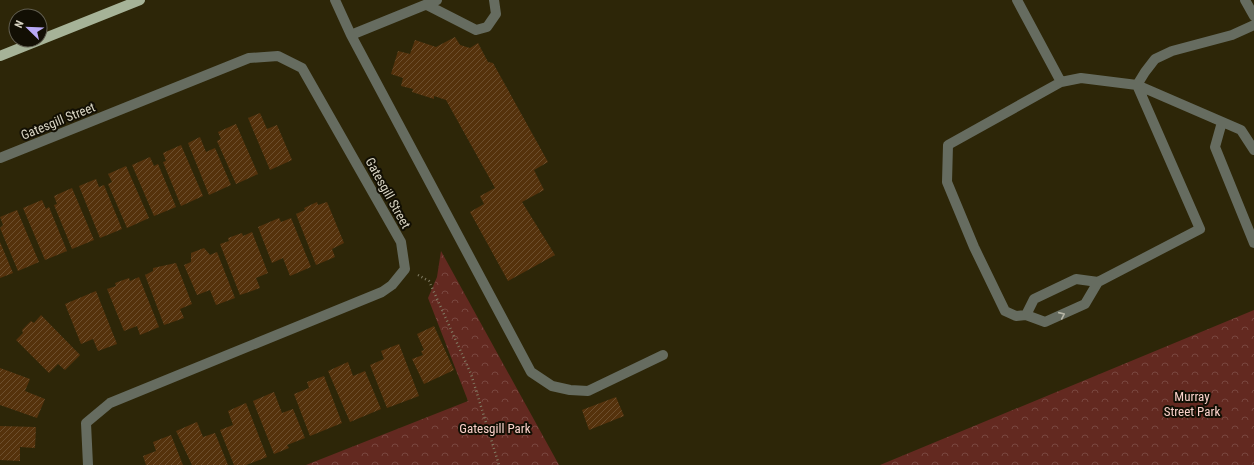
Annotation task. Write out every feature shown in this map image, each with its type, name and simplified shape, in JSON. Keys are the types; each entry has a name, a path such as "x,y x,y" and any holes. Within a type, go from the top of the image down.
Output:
{"main road":[{"path":"0,56 140,0"}],"street":[{"path":"335,0 351,35 531,372 552,386 570,390 588,391 663,355"},
{"path":"351,35 437,0"},
{"path":"427,5 476,30 487,27 496,14 494,0"},
{"path":"1017,0 1061,82"},
{"path":"1245,0 1254,16"},
{"path":"1137,85 1155,59 1172,50 1232,35 1254,25"},
{"name":"Gatesgill Street","path":"0,158 249,58 278,56 302,68 401,242 405,269"},
{"path":"1137,85 1200,230 1098,282 1085,304 1045,322 1026,315 1016,316 1005,311 974,247 946,182 948,145 1061,82 1081,78 1137,85 1241,130 1254,150"},
{"path":"1222,122 1215,148 1254,243"},
{"path":"88,465 86,423 110,403 382,292 392,284 405,269"},
{"path":"1026,315 1034,299 1076,279 1098,282"}],"path":[{"path":"405,269 429,281 471,374 499,465"}],"green space":[{"name":"Gatesgill Park","path":"441,251 559,465 306,465 468,401 428,298 437,277"},
{"name":"Murray Street Park","path":"1254,310 1254,465 880,465"}],"building":[{"path":"455,37 460,45 470,48 478,43 488,62 493,63 548,162 534,170 544,190 522,202 555,255 508,281 470,212 484,204 480,196 495,188 446,100 434,96 434,99 412,92 413,89 401,86 403,78 391,74 398,51 410,54 415,40 436,47"},
{"path":"260,113 267,129 277,125 292,160 270,170 248,118"},
{"path":"236,124 258,174 236,184 217,141 221,139 218,132"},
{"path":"200,137 206,152 215,148 231,185 209,195 188,143"},
{"path":"181,145 203,196 181,206 163,162 166,161 163,153"},
{"path":"150,157 154,166 158,164 176,207 154,216 132,165"},
{"path":"126,166 149,218 127,228 108,184 112,182 108,174"},
{"path":"96,179 99,187 104,185 122,229 100,238 79,186"},
{"path":"72,188 94,240 72,249 54,205 57,204 54,196"},
{"path":"42,200 46,209 49,207 67,251 45,260 23,208"},
{"path":"317,202 318,205 327,202 344,243 332,249 335,257 316,265 296,214 305,210 304,208"},
{"path":"17,210 39,262 18,271 0,228 3,225 0,217"},
{"path":"279,218 281,222 291,218 311,267 290,276 283,258 272,263 258,227"},
{"path":"252,232 268,273 256,278 260,288 240,295 220,244 229,241 228,238 242,233 243,236"},
{"path":"0,242 13,273 0,278"},
{"path":"204,248 210,255 217,252 235,298 216,305 210,290 197,295 184,265 191,262 191,253"},
{"path":"176,263 192,304 180,309 184,318 164,325 145,275 153,271 153,268"},
{"path":"139,277 159,327 140,335 137,326 124,331 107,289 116,286 115,283 129,278 130,281"},
{"path":"96,291 117,344 98,351 93,339 81,344 65,304"},
{"path":"41,315 80,355 65,370 58,364 49,373 16,340 23,333 22,330 31,321 34,323"},
{"path":"434,326 454,370 424,384 412,359 423,355 421,351 424,350 417,334"},
{"path":"399,344 419,396 387,408 370,365 384,359 381,351"},
{"path":"348,362 353,376 365,371 381,409 350,422 328,371"},
{"path":"0,368 30,379 25,391 45,399 37,418 0,405"},
{"path":"324,376 342,423 310,436 294,394 309,388 307,382"},
{"path":"274,392 282,413 293,409 305,438 287,445 289,448 274,454 253,401"},
{"path":"616,397 624,416 589,430 582,410"},
{"path":"246,403 267,457 246,465 234,465 220,430 233,425 228,411"},
{"path":"197,422 203,437 215,433 228,465 192,465 176,431"},
{"path":"0,426 36,427 35,448 20,447 20,461 0,460"},
{"path":"171,435 183,465 146,465 143,456 156,451 153,442"}]}
